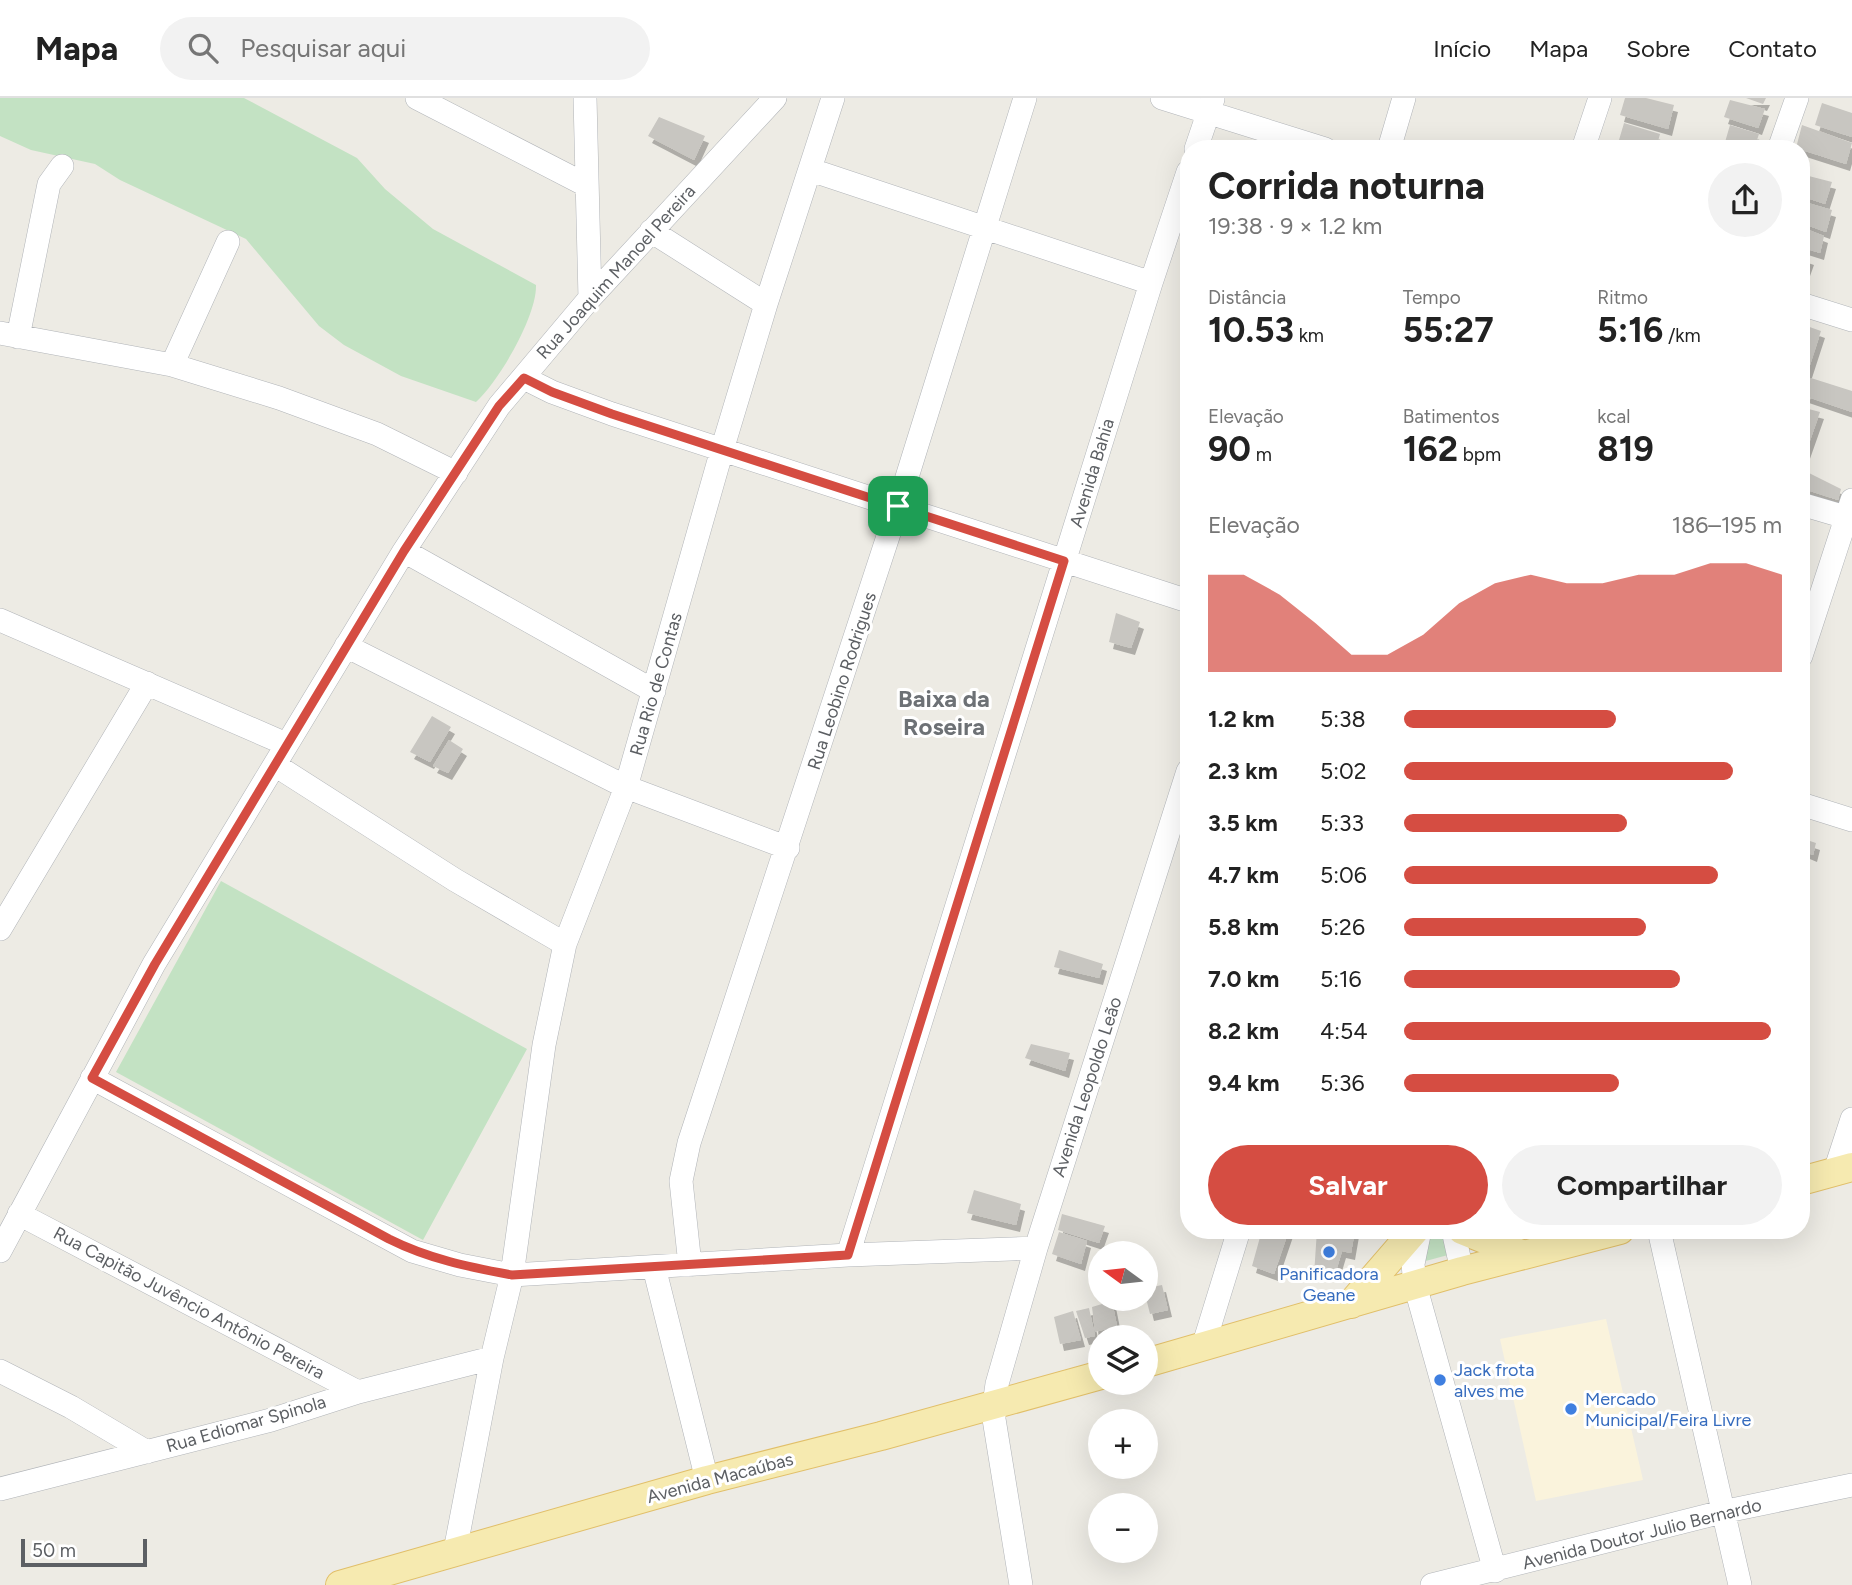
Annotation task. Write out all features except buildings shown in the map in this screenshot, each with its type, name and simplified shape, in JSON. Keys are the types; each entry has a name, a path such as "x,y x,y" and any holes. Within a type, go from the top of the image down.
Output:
{"main road":[{"path":"1810,1178 1844,1169"},
{"path":"1351,1304 1410,1239"},
{"path":"1484,1239 1524,1255"},
{"path":"1158,1360 1462,1271 1583,1239"},
{"name":"Avenida Macaúbas","path":"345,1584 707,1480 1088,1379"}],"street":[{"path":"419,98 586,185"},
{"path":"585,98 590,298"},
{"name":"Rua Joaquim Manoel Pereira","path":"0,1251 11,1222 155,964 404,551 499,406 590,298 775,98"},
{"name":"Rua Rio de Contas","path":"456,1551 492,1358 512,1275 544,1045 565,944 626,787 766,304 834,98"},
{"name":"Rua Leobino Rodrigues","path":"690,1265 681,1181 684,1163 706,1087 788,848 898,506 1025,98"},
{"path":"1162,98 1211,105 1302,140"},
{"path":"1392,140 1404,98"},
{"path":"1586,140 1600,98"},
{"path":"1782,140 1797,98"},
{"path":"1199,140 1211,105"},
{"path":"62,166 49,184 9,335 172,365 279,398 377,434 456,473"},
{"path":"811,170 1152,283"},
{"name":"Avenida Bahia","path":"848,1255 1180,197"},
{"path":"651,231 766,304"},
{"path":"172,365 228,242"},
{"path":"1810,307 1852,320"},
{"path":"524,378 552,392 722,450 1180,598"},
{"path":"1810,505 1850,512 1810,630"},
{"path":"404,551 654,691"},
{"path":"0,620 286,744"},
{"path":"346,646 626,787 788,848"},
{"path":"0,929 147,683"},
{"path":"275,765 455,880 565,944"},
{"name":"Avenida Leopoldo Leão","path":"1021,1585 997,1437 994,1405 1000,1368 1180,796"},
{"path":"1810,807 1852,820"},
{"path":"92,1078 412,1251 460,1265 512,1275 848,1255 1036,1248"},
{"path":"1844,1169 1852,1119"},
{"name":"Rua Capitão Juvêncio Antônio Pereira","path":"11,1222 358,1392"},
{"path":"1203,1347 1237,1239"},
{"path":"1417,1239 1413,1264 1415,1285 1486,1577"},
{"path":"1455,1239 1462,1271"},
{"path":"1661,1239 1740,1585"},
{"path":"654,1267 707,1480"},
{"name":"Rua Ediomar Spinola","path":"0,1489 271,1420 358,1392 492,1358"},
{"path":"0,1371 146,1452"},
{"name":"Avenida Doutor Julio Bernardo","path":"1432,1585 1486,1577 1722,1512 1852,1485"}],"shaded area":[{"name":"Mercado Municipal/Feira Livre","path":"1606,1319 1643,1480 1536,1501 1500,1339"}],"green space":[{"path":"0,98 244,98 357,158 385,189 433,229 536,285 535,298 524,330 495,379 476,402 401,376 344,345 319,326 246,239 120,180 95,164 31,150 0,136"},
{"path":"221,881 527,1049 423,1240 116,1072"},
{"path":"1430,1239 1445,1239 1448,1255 1422,1262"}],"place":[{"name":"Panificadora Geane","path":"1329,1252"},
{"name":"Jack frota alves me","path":"1440,1380"},
{"name":"Mercado Municipal/Feira Livre","path":"1571,1409"}],"district":[{"name":"Baixa da Roseira","path":"944,713"}],"route":[{"path":"524,378 552,392 612,414 898,506 1064,561 848,1255 512,1275 433,1259 389,1239 92,1078 155,964 404,551 499,406 524,378"}]}
